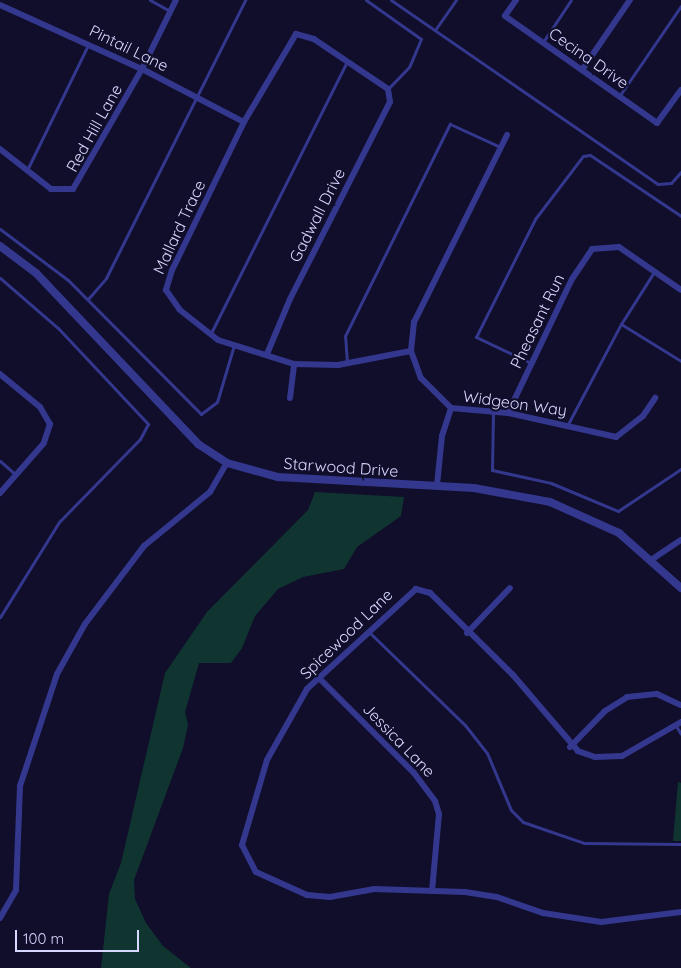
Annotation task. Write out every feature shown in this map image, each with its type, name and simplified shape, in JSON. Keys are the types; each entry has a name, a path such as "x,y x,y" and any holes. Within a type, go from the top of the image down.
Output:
{"street":[{"name":"Red Hill Lane","path":"0,149 51,189 73,189 142,69 176,0"},
{"name":"Cecina Drive","path":"516,0 505,16 657,123 681,90"},
{"path":"582,70 630,0"},
{"name":"Pintail Lane","path":"0,5 142,69 244,122"},
{"name":"Mallard Trace","path":"388,89 305,34 296,34 244,122 168,281 166,290 180,310 210,334 234,345 294,364 347,363 411,351"},
{"name":"Gadwall Drive","path":"267,354 290,299 390,102 388,89"},
{"name":"Widgeon Way","path":"507,135 428,288 414,322 411,351 421,378 451,408 508,412 568,424 616,437 643,416 655,398"},
{"name":"Starwood Drive","path":"0,246 36,273 198,444 227,463 278,477 326,482 437,485 550,502 619,533 681,588"},
{"name":"Pheasant Run","path":"508,412 572,279 596,246 619,247 654,271"},
{"path":"654,271 681,290"},
{"path":"290,398 294,364"},
{"path":"0,374 40,407 50,424 44,443 14,473 0,493"},
{"path":"437,485 442,436 451,408"},
{"path":"0,918 16,890 20,786 57,674 85,624 144,546 210,492 227,463"},
{"path":"651,560 681,540"},
{"path":"467,632 510,588"},
{"name":"Spicewood Lane","path":"432,891 374,888 330,897 307,895 267,880 243,854 242,836 267,760 283,726 318,678 368,630 416,589 430,593 535,699 570,747"},
{"name":"Jessica Lane","path":"318,678 414,773 435,801 439,814 432,891"},
{"path":"678,724 622,756 595,756 570,747 605,711 627,697 657,694 681,705"},
{"path":"432,891 497,897 543,914 601,922 681,912"}],"lane":[{"path":"150,0 170,11"},
{"path":"88,300 106,278 245,0"},
{"path":"366,0 421,39 409,67 388,89"},
{"path":"391,0 658,184 671,183 681,172"},
{"path":"435,30 456,0"},
{"path":"542,42 571,0"},
{"path":"619,96 681,6"},
{"path":"27,170 89,44"},
{"path":"210,334 347,61"},
{"path":"347,363 345,336 450,124 500,147"},
{"path":"532,364 476,337 535,220 583,156 590,155 681,216"},
{"path":"0,229 38,255 88,300 201,414 217,402 234,345"},
{"path":"568,424 621,324 654,271"},
{"path":"0,278 58,328 148,424 140,439 59,522 0,617"},
{"path":"621,324 681,361"},
{"path":"492,411 492,470 551,483 618,511 681,469"},
{"path":"0,461 14,473"},
{"path":"368,630 465,726 487,753 511,810 523,822 584,844 681,844"},
{"path":"678,724 681,734"}],"green space":[{"path":"315,492 404,497 401,516 357,547 344,569 303,577 278,589 255,616 242,648 231,663 199,663 185,712 188,725 183,748 134,880 135,899 146,923 163,946 191,968 101,968 109,894 121,863 165,673 207,612 308,510"},
{"path":"678,782 681,783 681,841 673,841"}]}
